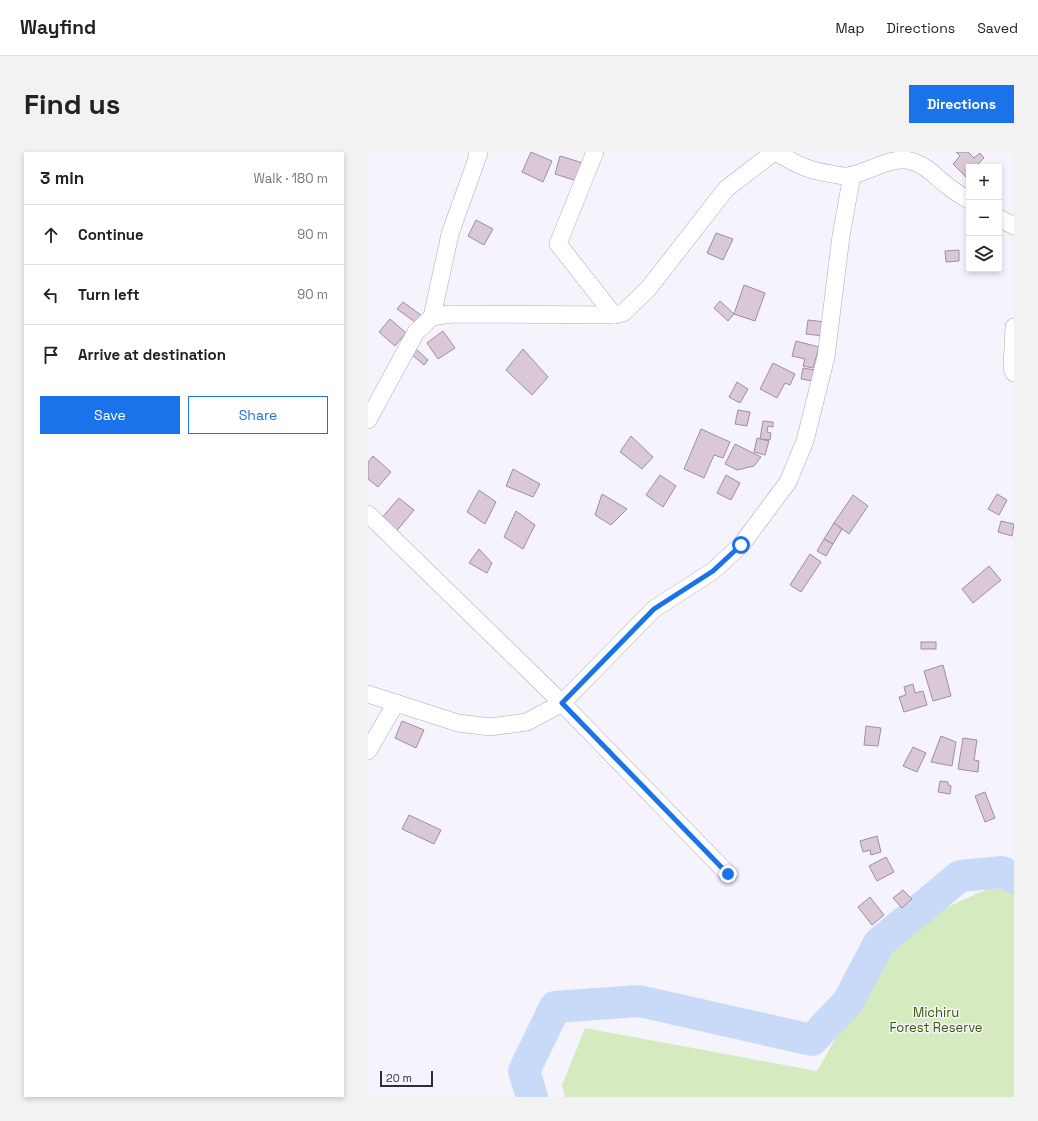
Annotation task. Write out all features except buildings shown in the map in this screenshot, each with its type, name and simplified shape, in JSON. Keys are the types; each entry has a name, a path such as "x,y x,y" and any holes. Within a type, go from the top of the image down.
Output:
{"street":[{"path":"432,317 450,234 479,153 477,152"},
{"path":"595,152 558,244 614,315"},
{"path":"368,420 416,332 432,317 450,314 614,315 623,313 648,289 726,189 775,152 797,165 817,172 845,176 896,160 910,161 921,165 949,188 966,198"},
{"path":"368,694 458,723 490,728 527,722 562,703 654,609 713,571 741,545 788,482 805,441 826,357 842,236 852,175"},
{"path":"1002,220 1014,226"},
{"path":"1014,327 1012,369 1014,373"},
{"path":"368,514 562,703 728,874"},
{"path":"368,751 396,703"}],"green space":[{"name":"Michiru Forest Reserve","path":"1003,882 1014,888 1014,1097 565,1097 562,1085 585,1028 817,1071 898,929"}],"waterway":[{"path":"532,1097 524,1071 555,1007 639,1001 812,1040 848,1002 879,943 960,876 1002,872 1014,878"}],"route":[{"path":"728,874 562,703 654,609 713,571 741,545"}]}
